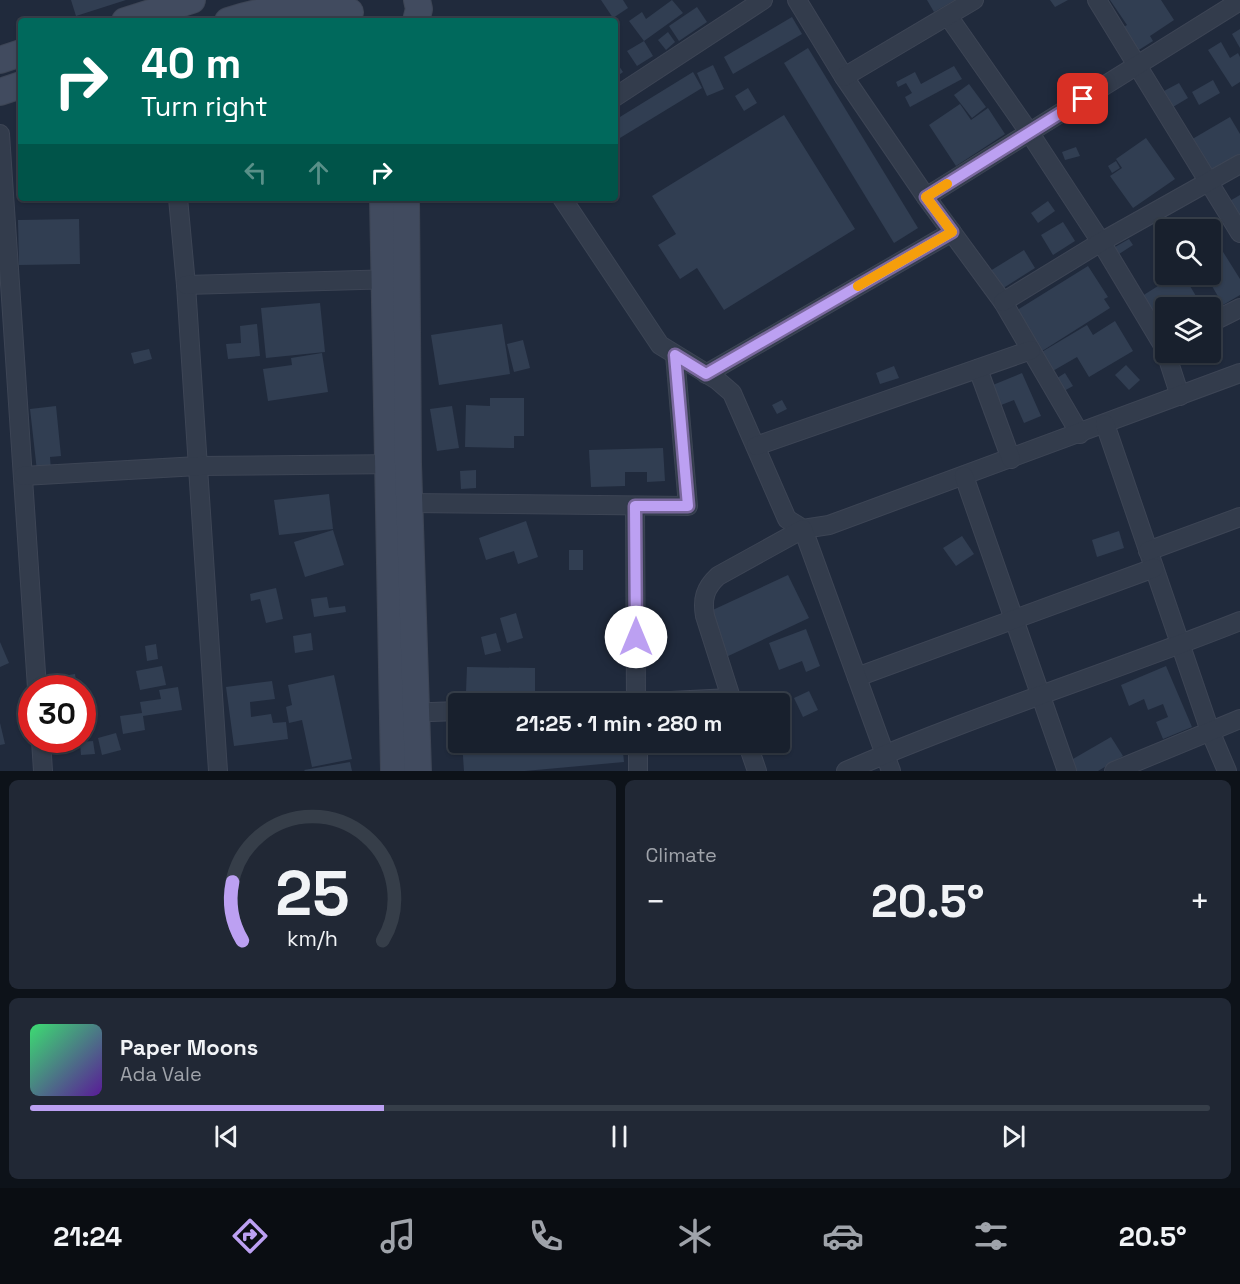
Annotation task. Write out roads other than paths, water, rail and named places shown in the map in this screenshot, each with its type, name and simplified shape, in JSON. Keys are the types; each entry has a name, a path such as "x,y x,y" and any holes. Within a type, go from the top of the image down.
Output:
{"main road":[{"path":"134,18 192,0"},
{"path":"417,0 417,18"},
{"path":"237,18 252,13 286,8 351,11"},
{"path":"0,60 18,54"},
{"path":"0,92 18,86"},
{"path":"383,201 396,279"},
{"path":"406,201 396,279 398,464 405,713 418,771"},
{"path":"394,771 405,713 410,503 398,464"}],"street":[{"path":"618,95 763,0"},
{"path":"797,0 844,77 926,197 1003,302 1080,434"},
{"path":"844,77 974,0"},
{"path":"1097,0 1240,233"},
{"path":"926,197 1240,1"},
{"path":"948,16 1029,132 1101,242 1155,331"},
{"path":"0,134 6,316 23,476 36,675"},
{"path":"1003,302 1101,242 1240,164"},
{"path":"178,201 186,285 218,771"},
{"path":"564,201 660,345 717,380 732,393 787,519 803,529 888,763"},
{"path":"706,374 952,232"},
{"path":"186,285 396,279"},
{"path":"1221,318 1240,308"},
{"path":"756,446 1031,350"},
{"path":"410,503 688,506 675,355"},
{"path":"1170,363 1180,396"},
{"path":"978,369 1011,459"},
{"path":"729,693 703,605 705,592 718,576 803,529 829,525 1240,374"},
{"path":"1105,424 1210,731 1227,771"},
{"path":"23,476 198,466 398,464"},
{"path":"964,476 1067,771"},
{"path":"635,506 636,693"},
{"path":"857,677 1014,620 1151,560 1240,516"},
{"path":"846,771 888,763 1040,694 1181,645 1240,621"},
{"path":"405,713 448,711"},
{"path":"1114,771 1240,719"},
{"path":"42,753 43,771"},
{"path":"638,753 638,771"},
{"path":"751,753 757,771"}]}
